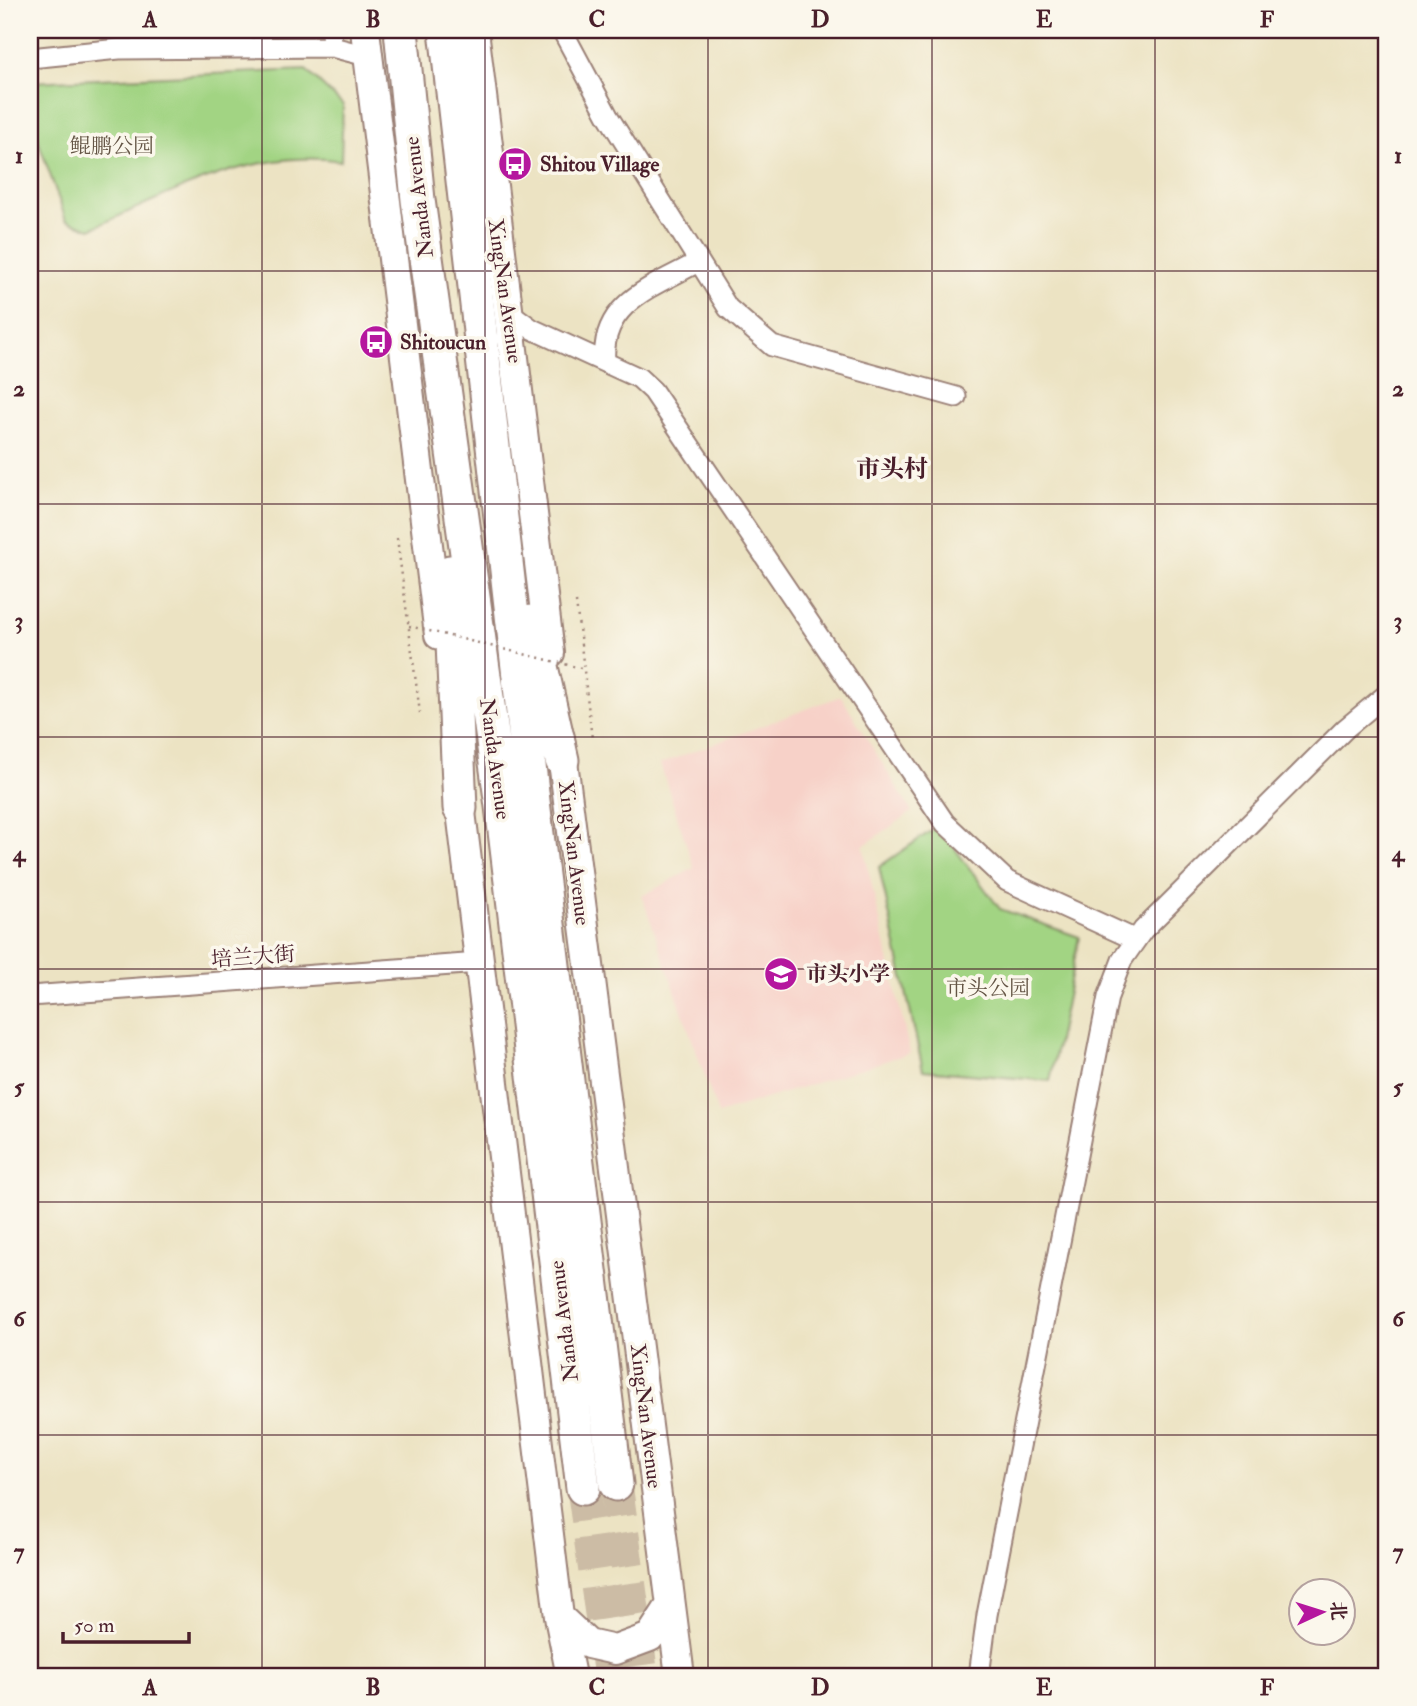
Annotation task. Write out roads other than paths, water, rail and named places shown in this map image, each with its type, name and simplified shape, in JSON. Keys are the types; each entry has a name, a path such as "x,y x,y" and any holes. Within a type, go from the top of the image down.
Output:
{"highway":[{"name":"Nanda Avenue","path":"401,30 418,200 502,806 583,1488"},
{"name":"Nanda Avenue","path":"446,30 616,1484"},
{"path":"441,366 460,808"},
{"path":"494,454 562,760"}],"main road":[{"name":"XingNan Avenue","path":"474,30 491,192 509,312 562,760 681,1676"},
{"path":"366,43 559,1617 571,1676"},
{"path":"559,1617 589,1643 615,1650 650,1637 670,1606"}],"street":[{"path":"562,30 608,116 728,308 772,346 956,397"},
{"path":"30,58 331,38 366,43"},
{"path":"605,361 604,344 610,321 632,298 698,262"},
{"path":"509,312 532,329 639,378 653,391 945,823 1007,881 1136,940"},
{"path":"979,1676 987,1615 1108,997 1122,960 1136,940 1346,728 1387,694"},
{"name":"培兰大街","path":"30,996 479,963"}],"lane":[{"path":"1387,1562 1387,1595"}],"tunnel":[{"path":"616,1484 642,1676"},
{"path":"583,1488 610,1676"}],"place":[{"name":"Shitou Village","path":"515,164"},
{"name":"Shitoucun","path":"376,342"},
{"name":"市头小学","path":"781,974"}],"district":[{"name":"市头村","path":"892,469"}],"park label":[{"name":"鲲鹏公园","path":"112,146"},
{"name":"市头公园","path":"988,988"}]}
